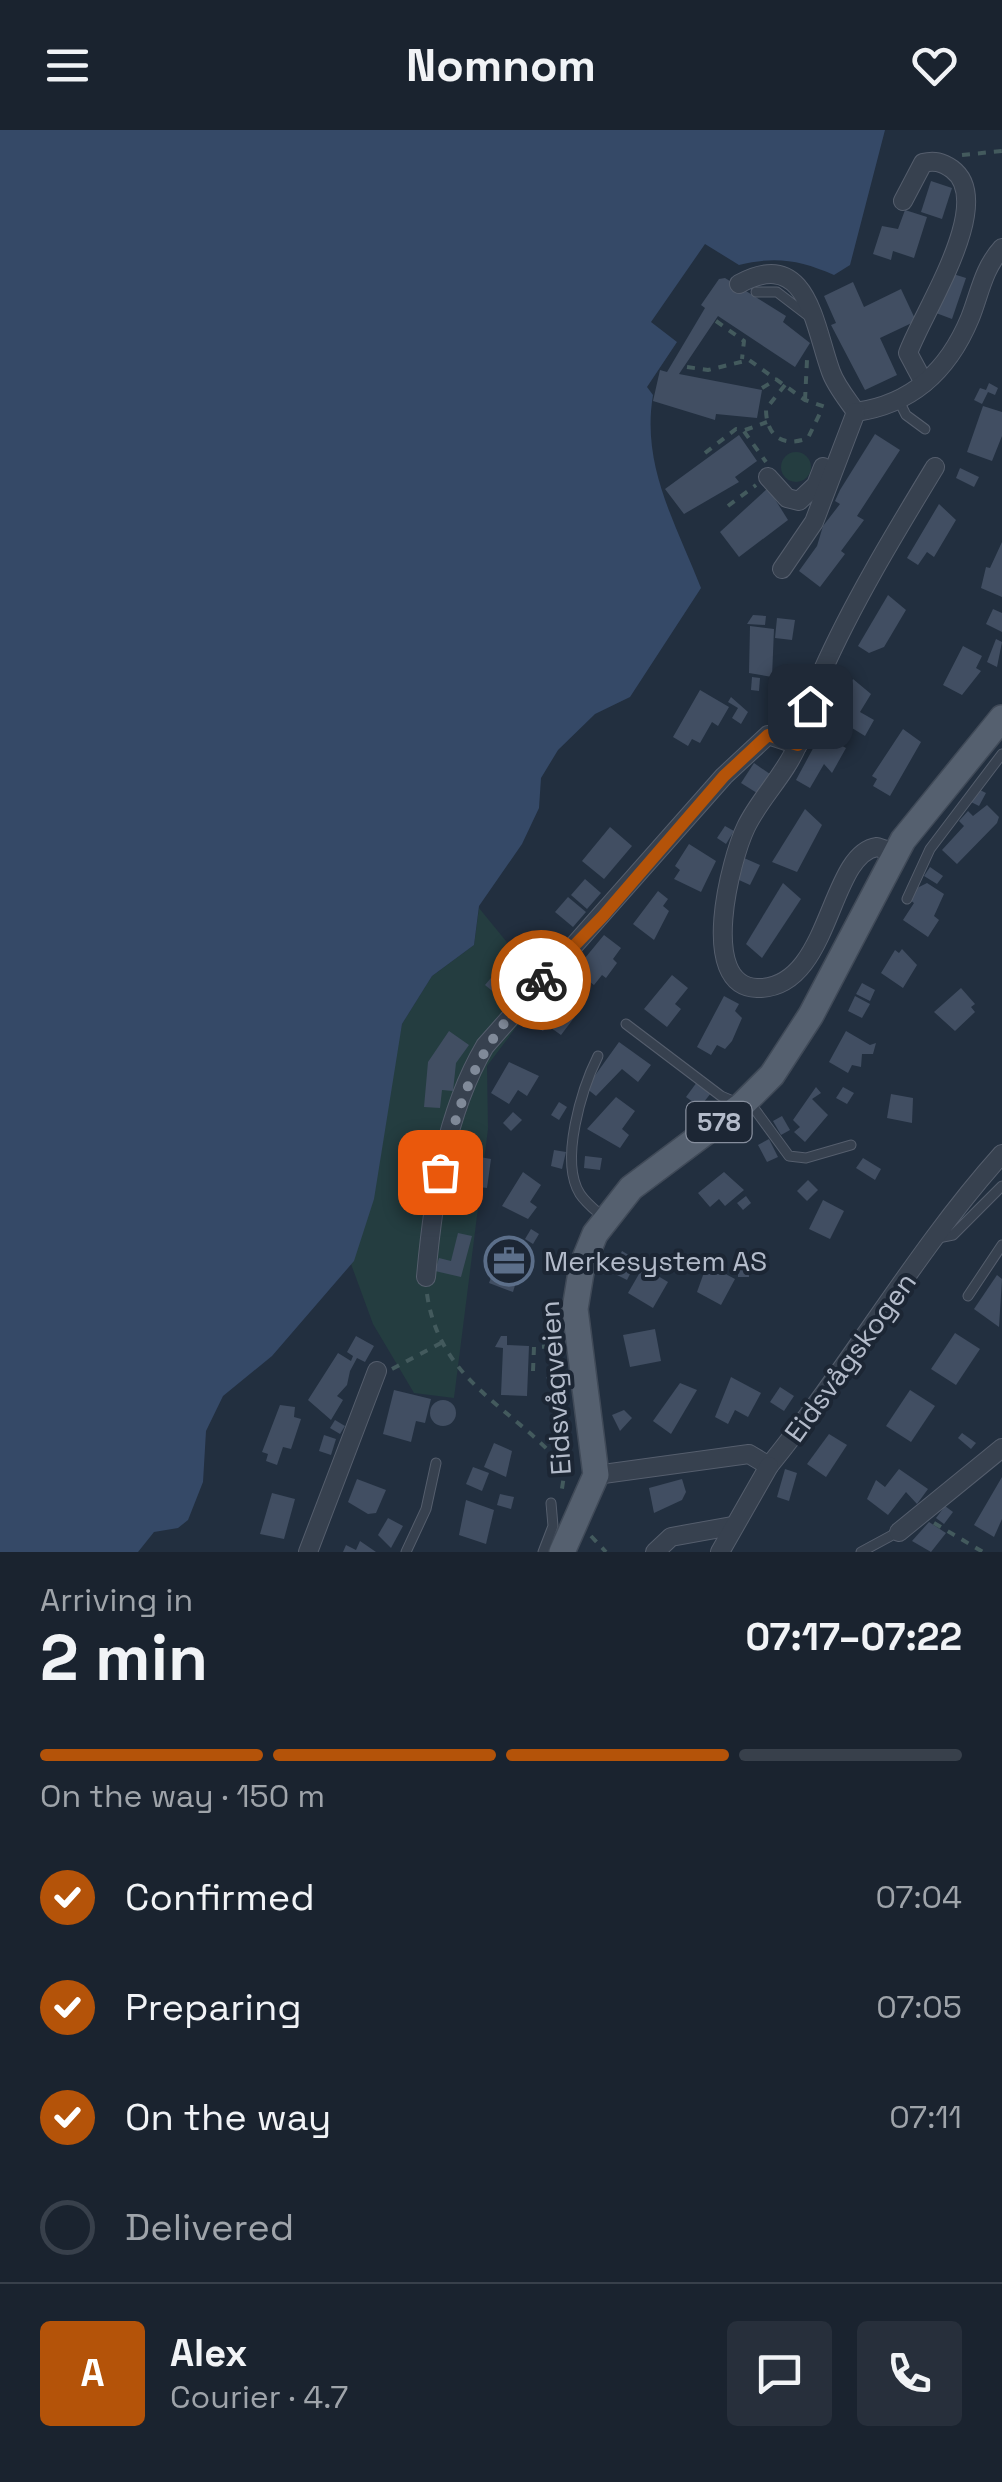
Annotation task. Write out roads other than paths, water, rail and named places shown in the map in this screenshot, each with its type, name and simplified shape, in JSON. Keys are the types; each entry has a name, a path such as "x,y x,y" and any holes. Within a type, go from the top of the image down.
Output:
{"main road":[{"name":"Eidsvågveien","path":"562,1552 596,1475 575,1309 582,1266 604,1219 647,1175 742,1106 799,1035 895,853 1002,718"}],"street":[{"path":"903,201 923,162 935,160 950,167 964,182 968,210 908,353 924,383"},
{"path":"768,477 788,498 804,499 816,485 842,426 856,412 899,402 924,383 951,355 971,316 984,274 1002,248"},
{"path":"748,288 765,272 784,276 808,302 818,322 832,375 856,412"},
{"path":"782,568 814,522 856,412"},
{"path":"895,853 877,847 858,856 817,942 791,974 764,988 749,987 734,978 721,943 737,851 748,822 798,745 826,664 935,467"},
{"path":"426,1277 432,1198 461,1096 485,1046 724,776 768,735 798,745"},
{"name":"Eidsvågskogen","path":"596,1475 749,1454 770,1466 824,1397 935,1238 1002,1154"},
{"path":"308,1552 378,1371"},
{"path":"898,1532 1002,1448"},
{"path":"722,1550 732,1526 770,1466"},
{"path":"656,1552 671,1537 732,1526"}],"lane":[{"path":"899,402 906,414 926,429"},
{"path":"907,899 930,850 1002,754"},
{"path":"626,1024 713,1090 759,1115 789,1156 806,1158 851,1144"},
{"path":"598,1056 580,1095 574,1159 578,1191 604,1219"},
{"path":"935,1238 953,1236 1002,1186"},
{"path":"968,1296 1002,1245"},
{"path":"406,1552 426,1509 436,1463"},
{"path":"543,1552 553,1508"},
{"path":"862,1552 898,1532"}],"water":[{"path":"0,130 885,130 850,265 834,275 787,261 739,265 705,244 651,322 677,342 647,387 653,395 652,446 656,470 701,588 630,697 595,714 558,750 541,778 539,808 522,844 479,906 474,945 432,976 402,1024 374,1199 354,1261 272,1356 223,1396 206,1431 203,1482 188,1520 178,1528 154,1532 138,1552 0,1552"}],"place":[{"name":"Merkesystem AS","path":"509,1261"}]}
